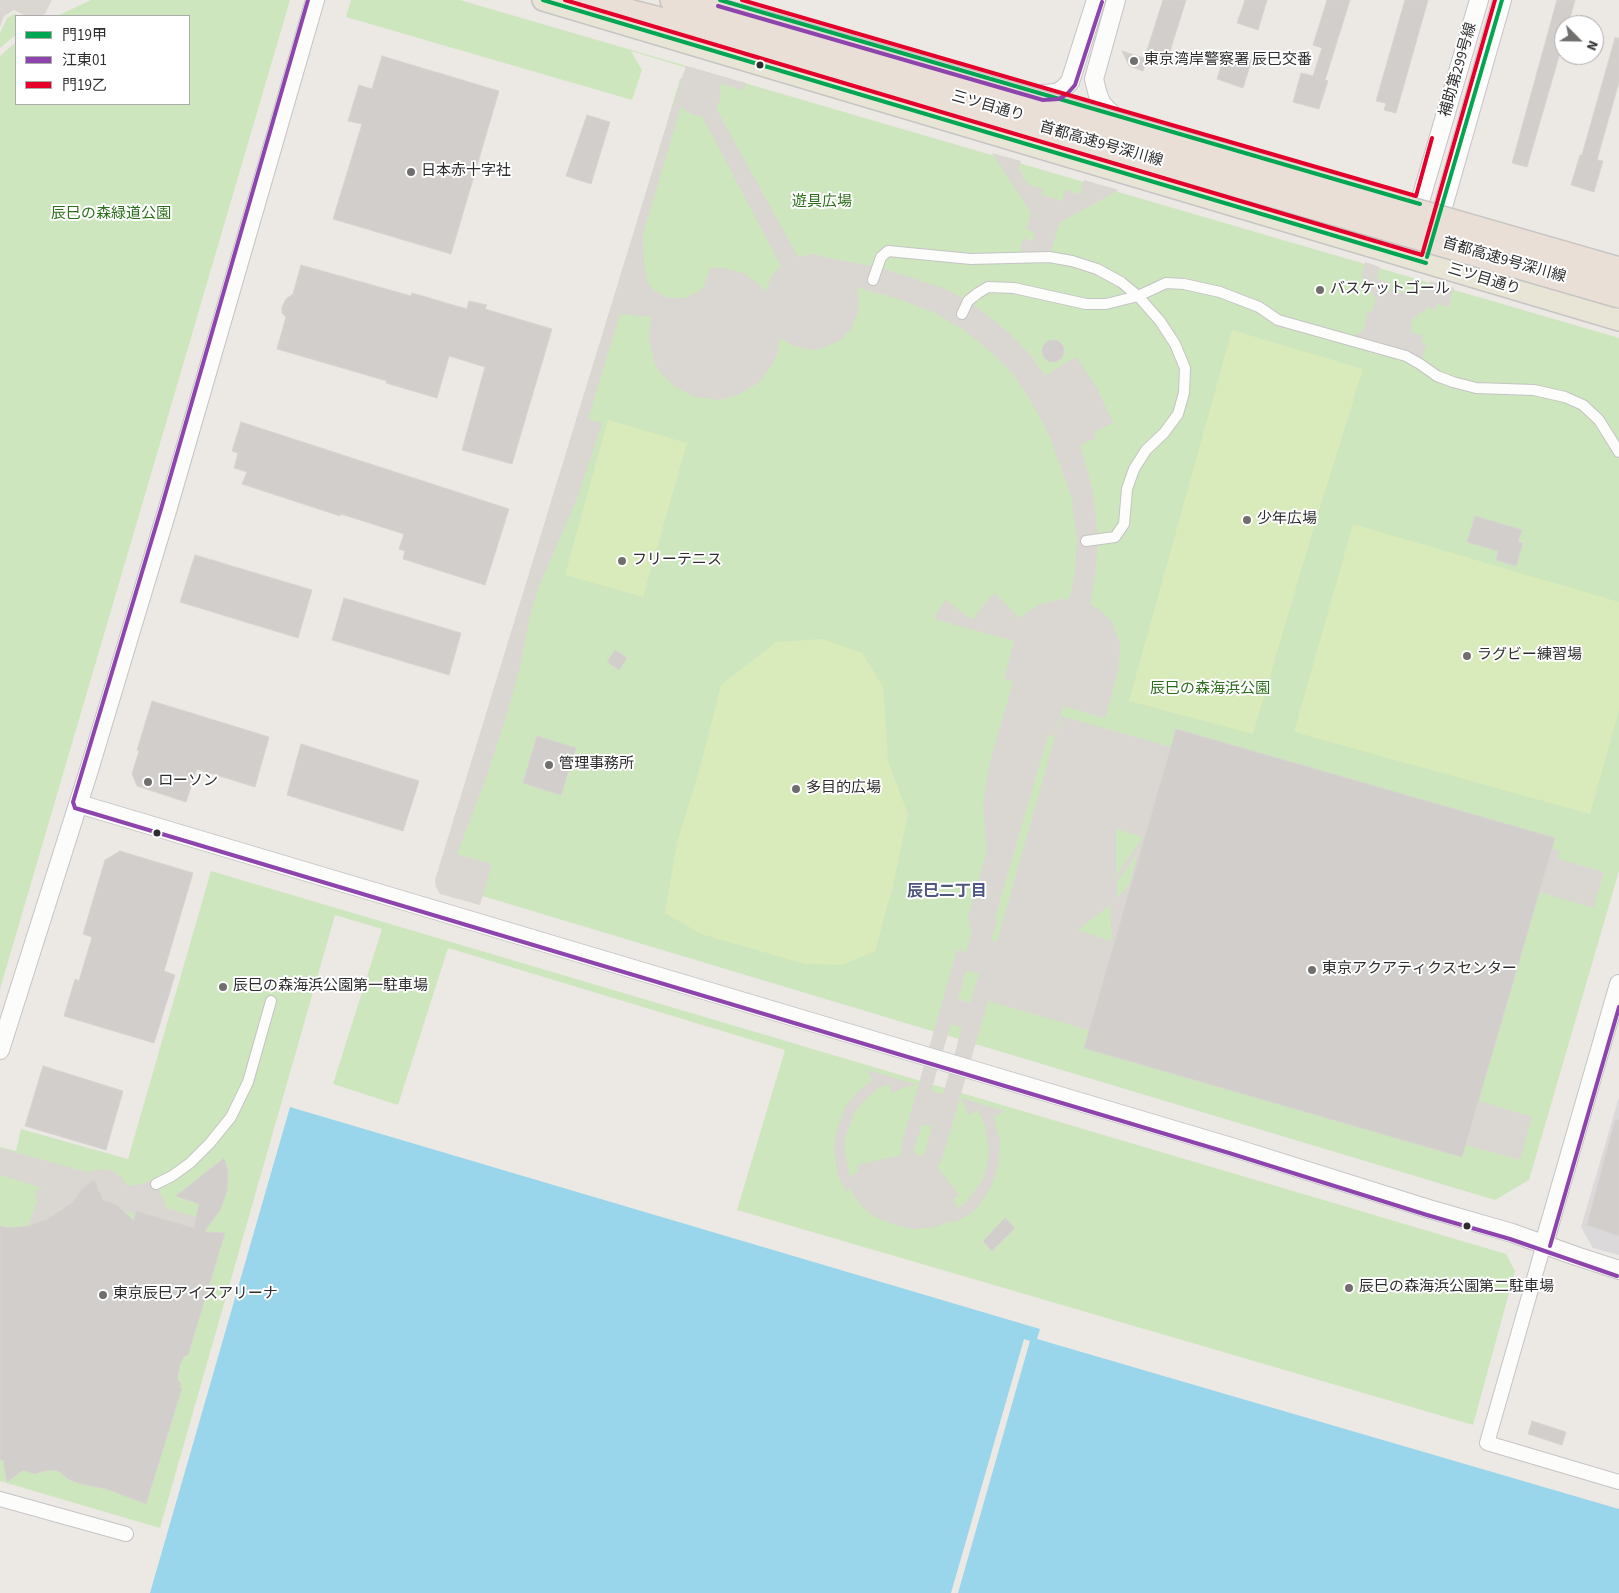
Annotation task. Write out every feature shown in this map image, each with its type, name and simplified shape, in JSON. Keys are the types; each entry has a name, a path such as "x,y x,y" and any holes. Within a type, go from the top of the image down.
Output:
{"highway":[{"name":"首都高速9号深川線","path":"581,0 746,42 1619,294"},
{"path":"673,0 751,20"},
{"path":"683,0 751,20"},
{"name":"首都高速9号深川線","path":"751,20 1619,270"}],"main road":[{"name":"三ツ目通り","path":"543,0 1099,167 1619,320"},
{"name":"三ツ目通り","path":"615,0 1619,289"},
{"path":"720,0 1619,263"}],"street":[{"path":"0,1050 79,804 167,511 315,0"},
{"path":"1043,94 1056,93 1064,89 1070,82 1096,0"},
{"path":"1112,114 1102,104 1094,79 1116,0"},
{"name":"補助第299号線","path":"1404,256 1479,0"},
{"name":"補助第299号線","path":"1426,263 1502,0"},
{"path":"873,280 881,257 888,251 971,259 1049,257 1072,261 1097,269 1121,282 1138,296 1160,321 1175,344 1185,368 1184,394 1178,414 1164,433 1146,450 1134,469 1127,489 1124,524 1116,537 1086,541"},
{"path":"962,314 968,302 988,287 1014,288 1086,304 1106,304 1138,296 1166,283 1184,284 1220,292 1259,307 1278,320 1406,356 1437,376 1452,382 1476,388 1534,390 1565,397 1583,405 1599,420 1619,452"},
{"path":"79,804 1071,1099 1512,1233 1619,1270"},
{"path":"1619,984 1487,1443 1619,1482"},
{"path":"156,1184 172,1176 190,1163 210,1143 231,1117 248,1082 271,1001"},
{"path":"0,1499 126,1534"}],"shaded area":[{"path":"0,0 52,0 45,14 24,15 14,10 4,16 0,27"},
{"path":"686,66 746,83 744,90 720,84 721,98 716,108 798,257 810,254 818,255 878,267 943,288 970,302 1006,330 1032,357 1045,376 1076,357 1097,388 1113,423 1094,432 1096,438 1080,445 1093,491 1098,540 1090,604 1101,611 1112,622 1120,644 1119,667 1105,718 1063,706 1054,737 1048,735 995,917 997,920 991,940 997,942 1061,716 1171,747 1089,1030 988,1001 942,1159 937,1167 959,1195 953,1200 958,1208 967,1201 983,1179 989,1150 985,1126 978,1110 969,1115 961,1098 1004,1111 994,1117 1000,1141 998,1166 992,1185 980,1204 972,1213 953,1223 951,1221 935,1227 914,1229 895,1225 873,1216 859,1203 850,1189 846,1191 837,1174 834,1146 836,1133 846,1105 872,1080 867,1070 918,1085 905,1087 892,1093 888,1084 878,1088 855,1112 845,1138 845,1153 850,1177 859,1172 857,1165 901,1155 901,1146 957,950 966,952 972,933 968,916 987,851 983,807 989,765 1013,682 1004,678 1014,641 934,619 945,600 973,620 995,593 1019,618 1038,605 1061,599 1069,599 1075,573 1077,539 1071,496 1050,437 1014,375 990,351 964,330 933,312 857,287 859,297 858,312 852,327 842,339 823,348 813,350 796,347 780,338 777,355 758,383 738,395 720,400 695,397 675,387 659,371 654,361 649,339 651,317 620,314 588,419 602,423 578,496 537,591 520,667 505,720 487,776 457,854 492,864 480,905 440,894 436,887 435,880","holes":["681,107 693,115 702,116 781,266 771,277 766,292 745,274 724,268 710,268 704,286 699,292 685,298 668,298 648,284 644,265 643,234","1116,829 1143,837 1117,875","1138,852 1129,885 1117,898 1117,882","1110,905 1112,941 1078,930","966,970 979,974 970,1003 958,999","951,1024 962,1028 943,1094 931,1091","922,1124 932,1127 925,1152 919,1156 915,1153 914,1149"]},
{"path":"992,153 1021,161 1019,170 1023,172 1022,176 1029,185 1043,189 1041,195 1062,201 1065,190 1080,194 1084,180 1119,190 1060,222 1049,257 1018,254 1023,252 1020,247 1024,237 1029,241 1033,240 1035,233 1026,229 1031,213"},
{"path":"1365,262 1380,267 1377,279 1391,283 1389,290 1416,296 1418,290 1423,291 1424,284 1429,285 1430,281 1454,288 1449,307 1437,304 1435,310 1426,307 1424,313 1419,312 1417,318 1412,317 1411,332 1423,336 1421,342 1426,344 1420,364 1354,341 1356,335 1363,331 1368,311 1372,312 1376,297 1372,296 1373,292 1368,291 1369,285 1366,279 1361,277"},
{"path":"1552,848 1560,851 1558,859 1604,872 1593,908 1539,892"},
{"path":"1619,1097 1619,1255 1593,1248 1581,1227"},
{"path":"1479,1101 1532,1117 1520,1160 1466,1145"},
{"path":"0,1148 87,1172 102,1169 113,1171 122,1178 127,1186 142,1184 154,1179 167,1208 209,1221 205,1235 196,1229 136,1211 135,1214 123,1211 103,1200 94,1181 82,1189 72,1203 60,1212 48,1219 28,1226 37,1201 35,1191 43,1188 0,1175"}],"green space":[{"name":"辰巳の森緑道公園","path":"91,0 290,0 0,989 0,56 15,43 15,105 190,105 190,15 59,15"},
{"name":"辰巳の森海浜公園","path":"351,0 460,0 1619,338 1619,871 1529,1180 1495,1200 459,889 447,869 680,79 694,70 631,51 642,70 632,100 346,17"},
{"path":"14,14 17,15 15,15 15,36 0,48 0,33 7,18"},
{"name":"少年広場","path":"1232,330 1363,369 1253,734 1129,701"},
{"path":"608,420 687,443 643,597 565,575"},
{"name":"ラグビー練習場","path":"1353,524 1619,602 1619,710 1590,814 1294,732"},
{"name":"多目的広場","path":"822,639 862,653 883,686 888,761 908,814 893,886 875,951 843,965 805,964 701,934 665,913 677,843 701,764 721,685 776,642"},
{"path":"211,871 1506,1254 1515,1271 1473,1425 737,1210 785,1050 448,948 398,1105 333,1084 382,929 335,915 160,1528 0,1481 0,1147 16,1151 21,1129 128,1159"}],"water":[{"path":"290,1107 1040,1329 1037,1339 1619,1509 1619,1593 150,1593"}],"pier":[{"path":"1024,1339 1030,1341 958,1593 951,1593"}],"building":[{"path":"1163,0 1186,0 1166,64 1145,57"},
{"path":"1245,0 1267,0 1258,30 1237,23"},
{"path":"1327,0 1350,0 1325,80 1328,81 1319,109 1293,102 1301,73 1313,76 1322,48 1313,45"},
{"path":"1405,0 1428,0 1396,113 1384,110 1386,103 1376,101"},
{"path":"1557,0 1575,0 1571,15 1554,15 1554,65 1556,65 1527,167 1512,163"},
{"path":"1615,38 1619,38 1619,82 1597,160 1603,161 1594,192 1571,185 1580,155 1582,155"},
{"path":"1122,51 1147,59 1143,71 1129,66"},
{"path":"1226,51 1252,59 1243,88 1217,79"},
{"name":"日本赤十字社","path":"382,56 499,91 451,254 333,219 362,124 348,121 359,85 372,89"},
{"path":"587,115 610,122 591,184 566,176"},
{"path":"301,265 411,296 412,293 467,309 469,301 487,305 485,309 552,329 512,464 462,450 485,367 449,356 437,398 386,383 387,381 277,349 286,317 282,313 282,307 286,299 293,294"},
{"path":"1049,340 1057,340 1064,347 1064,355 1057,362 1049,362 1042,355 1042,347"},
{"path":"241,422 509,509 485,585 403,559 405,551 399,549 404,534 341,514 340,516 242,484 247,472 234,468 238,453 232,451"},
{"path":"1475,516 1522,530 1518,542 1523,543 1516,566 1496,560 1498,551 1467,542"},
{"path":"195,555 312,590 298,638 180,602"},
{"path":"344,598 461,633 449,675 332,640"},
{"path":"615,650 627,658 619,670 607,662"},
{"path":"152,701 269,737 255,787 197,769 186,802 137,786 132,774 139,751 137,750"},
{"name":"東京アクアティクスセンター","path":"1176,729 1555,838 1462,1157 1084,1048"},
{"name":"管理事務所","path":"537,736 576,748 561,795 523,783"},
{"path":"301,744 419,781 403,831 287,795"},
{"path":"120,851 193,873 164,971 175,975 154,1043 64,1016 75,979 79,981 92,937 83,934 105,860"},
{"path":"43,1066 123,1091 106,1150 25,1126"},
{"path":"1615,1120 1619,1120 1619,1236 1587,1225"},
{"name":"東京辰巳アイスアリーナ","path":"224,1158 228,1171 227,1191 220,1210 204,1232 225,1233 188,1355 184,1356 180,1365 177,1380 181,1382 179,1387 182,1388 146,1504 107,1489 81,1484 68,1479 57,1470 43,1471 35,1474 23,1470 7,1482 3,1460 0,1460 0,1226 9,1228 28,1226 48,1219 72,1203 82,1189 94,1180 103,1200 117,1205 134,1221 136,1211 194,1228 199,1204 176,1196"},
{"path":"1005,1218 1015,1228 992,1251 983,1241"},
{"path":"1532,1421 1566,1432 1562,1445 1528,1434"}],"transit line":[{"name":"江東01","path":"308,0 161,509 73,802 75,808 1229,1153 1510,1239 1617,1276"},
{"name":"門19甲","path":"543,0 1426,263"},
{"name":"門19乙","path":"565,0 1422,255 1495,0"},
{"name":"門19甲","path":"720,0 1420,204"},
{"name":"門19乙","path":"742,0 1416,196 1432,138"},
{"name":"門19甲","path":"1427,257 1502,0"},
{"name":"江東01","path":"718,6 1043,100 1059,99 1067,94 1075,85 1102,2"},
{"name":"江東01","path":"1550,1246 1619,1007"}],"place":[{"name":"東京湾岸警察署 辰巳交番","path":"1134,61"},
{"name":"日本赤十字社","path":"411,172"},
{"name":"バスケットゴール","path":"1320,290"},
{"name":"少年広場","path":"1247,520"},
{"name":"フリーテニス","path":"622,561"},
{"name":"ラグビー練習場","path":"1467,656"},
{"name":"管理事務所","path":"549,765"},
{"name":"ローソン","path":"148,782"},
{"name":"多目的広場","path":"796,789"},
{"name":"東京アクアティクスセンター","path":"1312,970"},
{"name":"辰巳の森海浜公園第一駐車場","path":"223,987"},
{"name":"辰巳の森海浜公園第二駐車場","path":"1349,1288"},
{"name":"東京辰巳アイスアリーナ","path":"103,1295"}],"district":[{"name":"辰巳二丁目","path":"947,892"}],"park label":[{"name":"遊具広場","path":"822,203"}]}
